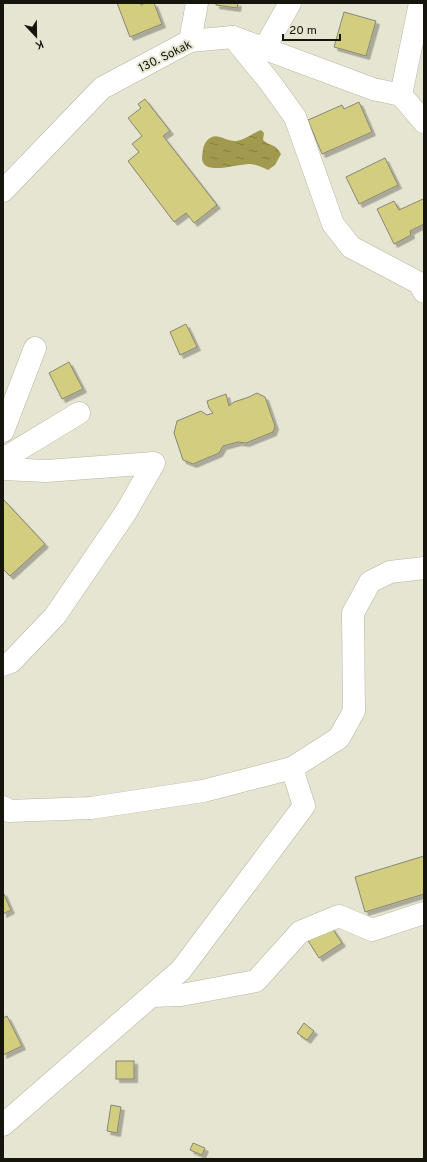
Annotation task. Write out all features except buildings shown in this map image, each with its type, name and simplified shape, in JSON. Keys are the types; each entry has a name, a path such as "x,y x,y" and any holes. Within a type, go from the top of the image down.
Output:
{"street":[{"path":"190,42 196,3"},
{"path":"264,49 290,3"},
{"path":"420,3 401,95 424,122"},
{"path":"234,37 295,117 333,224 351,247 419,283 424,292"},
{"name":"130. Sokak","path":"3,191 102,88 190,42 234,37 373,89 401,95"},
{"path":"3,431 35,348"},
{"path":"3,459 79,413"},
{"path":"3,469 46,470 154,463 126,512 54,616 11,662 3,665"},
{"path":"5,812 91,808 203,791 292,768 339,738 354,711 354,613 370,582 390,572 424,568"},
{"path":"3,1125 181,970 304,806 292,768"},
{"path":"151,996 181,995 256,981 300,932 339,916 372,930 424,913"}],"water":[{"path":"261,130 264,133 263,140 274,146 281,154 275,165 268,170 251,164 214,168 208,167 204,164 202,158 203,147 210,138 218,136 236,141"}]}
